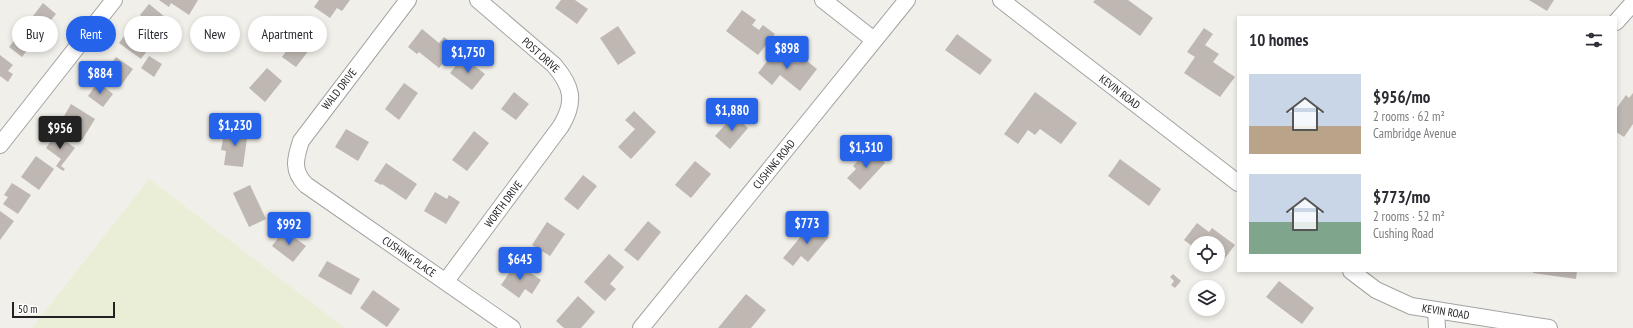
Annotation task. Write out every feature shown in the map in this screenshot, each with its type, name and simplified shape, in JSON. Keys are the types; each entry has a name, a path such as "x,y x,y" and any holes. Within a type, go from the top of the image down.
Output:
{"street":[{"path":"0,145 114,0"},
{"name":"WALD DRIVE","path":"306,186 297,172 296,162 301,141 408,0"},
{"name":"POST DRIVE","path":"478,0 554,65 564,77 568,86 570,100 569,109 561,126"},
{"path":"823,0 874,40"},
{"name":"CUSHING ROAD","path":"641,328 906,0"},
{"name":"KEVIN ROAD","path":"1001,0 1237,182"},
{"path":"1617,21 1633,3"},
{"name":"WORTH DRIVE","path":"446,281 561,126"},
{"name":"CUSHING PLACE","path":"306,186 446,281 512,328"},
{"name":"KEVIN ROAD","path":"1352,272 1376,290 1411,306 1549,328"},
{"path":"1436,310 1436,328"}],"green space":[{"path":"149,179 345,328 32,328"}],"building":[{"path":"159,0 198,0 189,15 171,3 169,7"},
{"path":"319,0 350,0 342,11 337,8 330,18 314,7"},
{"path":"561,0 575,0 588,9 577,24 555,8"},
{"path":"1095,0 1128,0 1153,18 1140,36 1093,2"},
{"path":"1529,0 1554,0 1547,11"},
{"path":"43,3 56,14 54,16 33,16"},
{"path":"149,4 164,16 141,16 140,15"},
{"path":"742,10 756,20 752,25 759,30 763,25 775,34 758,55 726,31"},
{"path":"618,26 636,53 618,65 600,38"},
{"path":"1204,28 1213,34 1205,45 1219,54 1213,62 1235,77 1220,97 1184,73 1195,57 1187,52"},
{"path":"422,29 439,43 444,37 457,47 439,68 419,52 417,54 408,47"},
{"path":"957,34 992,60 980,75 945,50"},
{"path":"124,36 124,47 119,43"},
{"path":"778,47 798,63 802,57 817,69 800,91 780,75 772,85 758,73"},
{"path":"16,52 26,52 22,57"},
{"path":"131,52 146,52 141,59"},
{"path":"286,52 308,52 296,67 282,57"},
{"path":"0,55 13,65 8,71 13,74 8,82 0,76"},
{"path":"149,56 162,64 154,77 141,68"},
{"path":"116,57 133,69 122,84 105,72"},
{"path":"463,57 485,74 472,90 450,73"},
{"path":"267,68 282,81 265,102 249,88"},
{"path":"98,82 113,94 103,107 88,96"},
{"path":"404,83 418,93 399,120 385,109"},
{"path":"514,92 529,104 516,120 501,109"},
{"path":"1035,92 1077,123 1061,144 1040,129 1035,135 1028,130 1018,144 1004,134"},
{"path":"1633,93 1633,124 1624,137 1617,133 1617,108 1626,95 1629,98"},
{"path":"71,104 95,119 82,140 62,127 67,120 63,118"},
{"path":"634,111 656,132 631,159 618,147 635,129 625,120"},
{"path":"734,115 748,128 730,149 715,136"},
{"path":"231,128 248,131 243,167 224,165 226,151 221,150 224,134 230,135"},
{"path":"346,129 369,142 358,161 335,147"},
{"path":"474,131 489,143 467,171 452,160"},
{"path":"56,134 75,148 61,166 65,169 63,171 56,166 61,159 46,148"},
{"path":"869,149 885,163 860,190 847,178 856,169 853,166"},
{"path":"36,156 54,169 39,190 21,177"},
{"path":"1120,159 1161,189 1149,206 1108,176"},
{"path":"695,161 711,174 691,198 675,185"},
{"path":"386,163 417,184 406,200 382,184 381,185 374,181"},
{"path":"583,175 597,186 578,210 564,199"},
{"path":"12,183 31,195 18,214 3,204 8,197 4,195"},
{"path":"250,185 266,219 249,227 233,193"},
{"path":"435,192 447,199 449,195 460,202 446,224 424,211"},
{"path":"0,211 14,221 0,240"},
{"path":"648,221 661,232 638,261 624,250"},
{"path":"547,222 565,234 550,256 532,245"},
{"path":"812,223 829,237 808,262 801,256 793,266 783,258"},
{"path":"1197,223 1209,232 1212,228 1223,236 1189,236 1189,244 1184,240"},
{"path":"284,230 306,246 293,262 272,246"},
{"path":"1225,238 1235,245 1225,258"},
{"path":"609,254 624,267 610,284 616,289 605,301 584,282"},
{"path":"327,261 360,279 351,295 318,276"},
{"path":"516,263 541,280 532,294 525,289 519,298 501,285"},
{"path":"1533,272 1577,272 1576,279"},
{"path":"1173,274 1181,281 1175,288 1171,285 1174,281 1170,277"},
{"path":"1279,281 1314,308 1302,324 1266,297"},
{"path":"373,290 400,309 387,327 360,308"},
{"path":"746,294 766,310 751,328 718,328"},
{"path":"578,296 595,312 581,328 564,328 556,321"}]}
